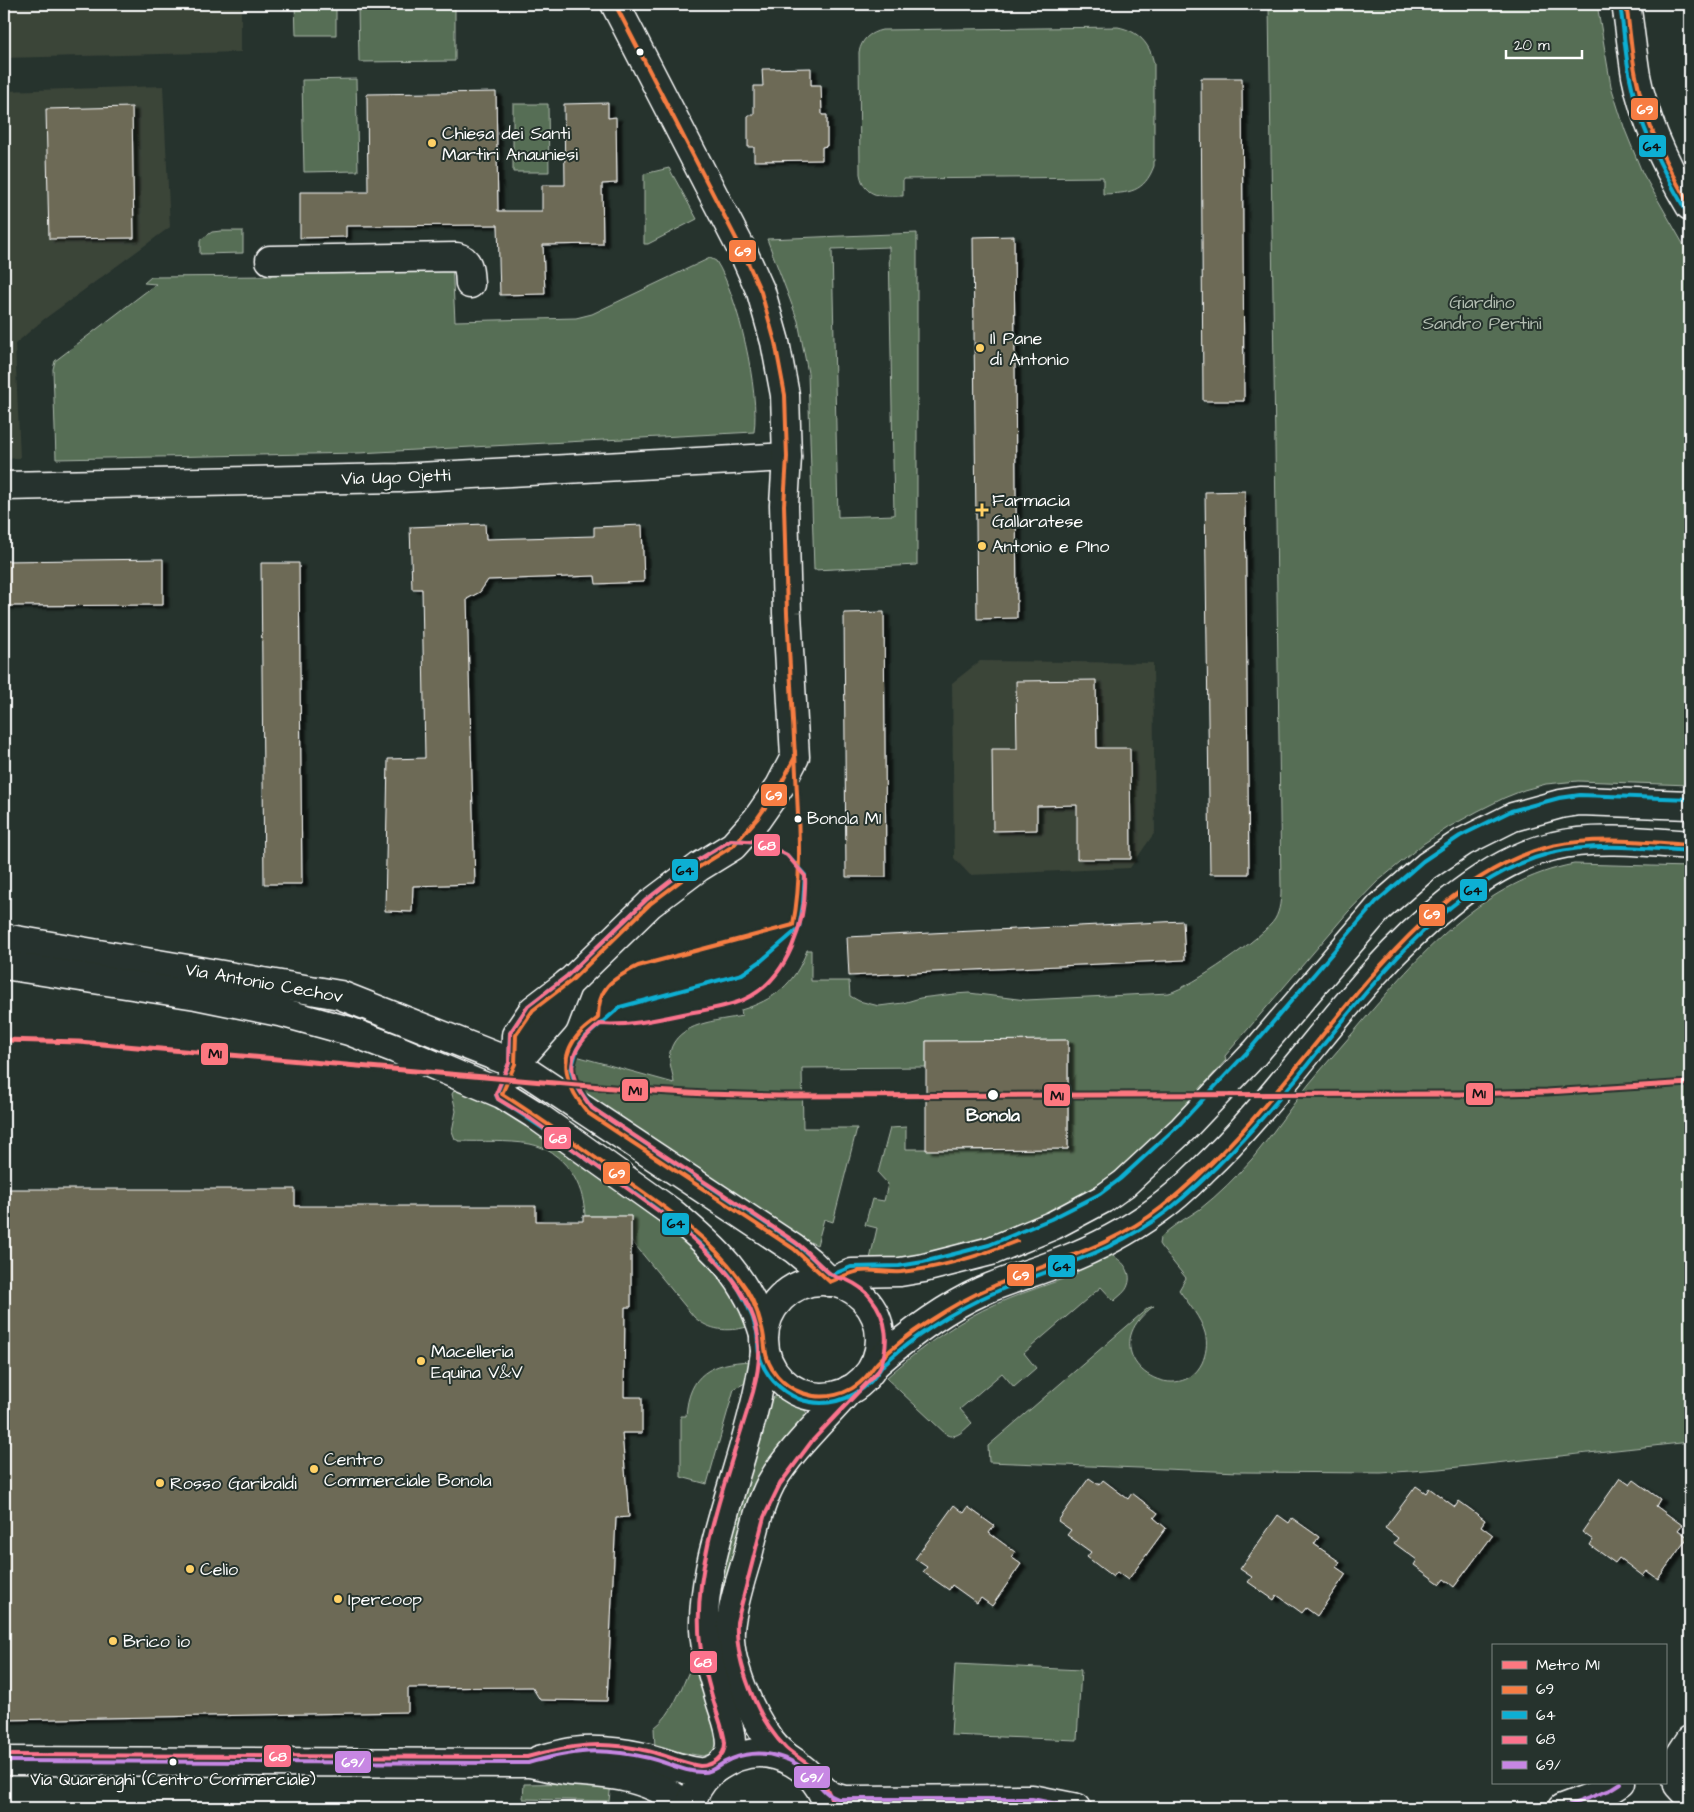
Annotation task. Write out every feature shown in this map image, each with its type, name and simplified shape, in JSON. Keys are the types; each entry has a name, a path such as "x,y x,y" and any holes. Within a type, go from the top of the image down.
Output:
{"street":[{"path":"502,1094 515,1064 516,1034 532,1010 568,982 650,904 699,867 733,846 757,819 780,786 795,757 786,613 784,505 787,457 784,395 776,342 762,292 732,228 615,4"},
{"path":"1626,4 1636,77 1643,102 1661,150 1690,206"},
{"path":"270,260 457,257 466,261 470,284"},
{"name":"Via Ugo Ojetti","path":"4,486 399,478 787,457"},
{"path":"830,1282 852,1273 900,1272 991,1251 1054,1225 1103,1199 1124,1184 1183,1129 1255,1053 1380,907 1427,866 1463,842 1513,817 1560,804 1580,802 1690,805"},
{"path":"874,1365 916,1330 959,1303 982,1291 1088,1250 1123,1233 1159,1210 1244,1130 1381,965 1407,938 1440,909 1484,876 1533,852 1555,845 1574,842 1690,844"},
{"name":"Via Antonio Cechov","path":"4,938 340,995 515,1064 794,1249 830,1282"},
{"name":"Via Antonio Cechov","path":"4,965 196,995 321,1022 396,1049 502,1094 542,1119 671,1212 692,1230 737,1275 758,1314 765,1343"},
{"path":"690,1808 698,1788 710,1773 729,1755 731,1742 706,1648 704,1630 706,1594 714,1550 761,1385 768,1318 776,1304 789,1292 804,1284 820,1281 837,1283 852,1290 865,1301 875,1314 880,1331 880,1348 874,1365 864,1380 850,1390 795,1451 772,1483 758,1515 731,1621 730,1640 733,1657 750,1705 771,1742 810,1775 824,1798 830,1796 844,1800 1032,1799 1077,1808"},
{"path":"765,1343 772,1369 783,1382 798,1392 815,1397 833,1396 850,1390"},
{"path":"1666,1755 1690,1740"},
{"path":"1690,1740 1675,1763 1678,1785 1690,1798"},
{"path":"528,1763 572,1752 586,1751 621,1753 644,1757 699,1772 711,1771 737,1757 756,1753 778,1756 797,1764"},
{"path":"4,1760 528,1763 622,1776 638,1780 665,1791 678,1800 685,1808"},
{"path":"1562,1808 1610,1790 1619,1784"}],"shaded area":[{"path":"4,4 241,4 241,52 4,58"},
{"path":"163,86 170,227 43,320 15,344 20,458 4,459 4,91"},
{"path":"980,661 1153,663 1155,832 1130,868 970,875 954,858 952,683"}],"green space":[{"path":"295,4 336,4 336,35 296,35"},
{"name":"Giardino Sandro Pertini","path":"1269,4 1597,4 1611,86 1625,130 1642,172 1690,256 1690,785 1578,781 1546,784 1504,798 1449,827 1423,844 1377,882 1348,912 1225,1056 1226,1060 1167,1125 1129,1161 1089,1190 1067,1203 1023,1224 976,1241 912,1256 870,1259 877,1228 865,1225 872,1199 884,1201 888,1184 878,1173 890,1128 906,1127 906,1149 1068,1149 1068,1040 926,1041 926,1067 802,1068 803,1128 857,1128 833,1222 824,1219 817,1245 796,1236 583,1094 574,1076 573,1067 576,1056 674,1083 670,1052 674,1042 681,1034 700,1025 742,1016 741,1010 773,996 790,981 807,950 811,950 811,981 849,981 850,996 859,1001 879,1006 903,1003 920,998 969,993 1026,1000 1169,993 1209,972 1242,949 1268,927 1278,912 1281,889"},
{"path":"455,6 455,61 359,62 358,7"},
{"path":"1118,27 1132,32 1142,39 1150,50 1154,64 1154,166 1145,182 1134,190 1103,194 1103,177 903,179 903,196 881,196 870,192 862,182 860,174 859,52 864,40 873,33 882,30"},
{"path":"356,79 358,171 304,172 302,80"},
{"path":"513,104 548,104 549,172 513,172"},
{"path":"669,168 697,219 648,244 644,244 644,174"},
{"path":"243,231 243,253 200,254 200,240 212,232"},
{"path":"917,233 917,565 814,570 808,373 798,321 767,239","holes":["889,247 894,515 838,517 832,249"]},
{"path":"710,258 716,261 724,276 746,344 754,393 754,432 359,453 56,459 53,369 55,361 156,284 144,283 151,277 271,276 271,266 452,264 455,321 576,318 592,314"},
{"path":"1574,864 1690,867 1690,1442 1440,1469 1381,1473 1239,1472 989,1462 988,1446 1148,1308 1154,1306 1136,1324 1130,1342 1133,1358 1144,1371 1158,1380 1175,1382 1190,1377 1202,1363 1206,1348 1206,1337 1197,1316 1179,1290 1186,1278 1159,1244 1160,1238 1200,1209 1246,1166 1316,1075 1411,966 1434,943 1484,902 1512,886 1542,873"},
{"path":"455,1089 486,1101 532,1128 674,1232 703,1258 718,1275 740,1307 747,1327 733,1330 713,1328 694,1317 631,1240 631,1216 585,1216 581,1192 576,1181 570,1170 553,1154 530,1144 459,1141 455,1139 452,1131 456,1111 452,1094"},
{"path":"1110,1255 1119,1260 1128,1271 1129,1280 1124,1292 1114,1301 1101,1287 1024,1353 1036,1368 1014,1387 1002,1373 960,1409 972,1423 957,1435 947,1435 886,1378 926,1345 970,1317 1009,1298 1077,1274 1076,1270"},
{"path":"751,1361 747,1382 734,1389 707,1484 681,1477 681,1416 686,1416 688,1401 697,1380 705,1373 724,1364"},
{"path":"776,1396 789,1404 805,1410 807,1414 775,1453 752,1488 742,1517 727,1586 746,1717 737,1720 718,1665 717,1604 723,1570 740,1505 771,1399"},
{"path":"955,1664 1081,1670 1077,1740 951,1735"},
{"path":"691,1667 701,1673 715,1714 718,1745 710,1754 703,1756 655,1748 654,1728 671,1708"},
{"path":"611,1783 609,1801 523,1799 524,1784"}],"building":[{"path":"811,68 811,85 821,85 822,115 827,115 827,146 822,147 822,160 754,161 754,147 748,147 748,115 754,115 754,86 763,86 762,69"},
{"path":"1201,78 1242,78 1244,401 1203,401"},
{"name":"Chiesa dei Santi Martiri Anauniesi","path":"496,92 498,211 542,211 542,185 565,185 564,104 608,103 608,118 616,117 617,183 602,184 603,244 543,245 545,294 500,295 498,225 346,226 346,237 300,238 300,192 368,192 367,94"},
{"path":"132,107 134,238 49,239 46,109"},
{"path":"1014,236 1017,618 977,619 973,237"},
{"path":"1245,491 1249,874 1210,874 1205,492"},
{"path":"485,524 486,539 594,536 594,527 642,525 644,582 596,584 595,576 488,580 480,592 467,599 475,884 413,886 412,912 385,911 388,759 425,758 422,589 412,589 410,527"},
{"path":"163,559 163,605 4,606 4,561"},
{"path":"261,563 299,563 302,884 264,884"},
{"path":"884,612 886,877 846,877 844,613"},
{"path":"1096,680 1097,748 1130,748 1131,859 1077,859 1077,805 1037,806 1037,830 993,831 992,749 1017,749 1016,681"},
{"path":"1183,921 1185,960 849,976 847,937"},
{"path":"1068,1040 1068,1149 926,1150 926,1041"},
{"name":"Centro Commerciale Bonola","path":"4,1189 295,1189 295,1206 536,1206 536,1221 583,1221 583,1216 631,1216 631,1307 625,1307 624,1397 642,1397 642,1433 622,1433 629,1517 616,1518 607,1701 540,1700 532,1687 408,1688 408,1712 4,1720"},
{"path":"1089,1478 1099,1485 1103,1480 1128,1499 1132,1493 1158,1513 1154,1518 1166,1528 1128,1580 1117,1572 1113,1577 1087,1557 1091,1552 1067,1535 1071,1530 1058,1521"},
{"path":"1620,1478 1630,1485 1634,1480 1660,1499 1656,1506 1682,1525 1678,1530 1688,1537 1658,1579 1647,1571 1643,1576 1619,1558 1615,1563 1590,1545 1593,1540 1582,1532"},
{"path":"1416,1486 1426,1493 1429,1488 1455,1507 1459,1501 1485,1520 1481,1526 1493,1535 1454,1587 1444,1579 1440,1584 1414,1565 1417,1560 1394,1543 1398,1538 1385,1528"},
{"path":"954,1505 964,1513 968,1507 994,1526 989,1533 1015,1552 1011,1557 1021,1564 992,1606 981,1598 977,1603 952,1585 949,1590 923,1572 927,1567 915,1559"},
{"path":"1278,1515 1289,1523 1292,1518 1319,1537 1314,1544 1340,1562 1336,1567 1346,1574 1317,1616 1306,1608 1302,1613 1277,1595 1274,1600 1248,1582 1252,1577 1240,1569"}],"metro line":[{"name":"M1","path":"4,1040 79,1042 636,1090 778,1096 1464,1094 1547,1092 1690,1083"}],"transit line":[{"name":"69","path":"615,4 744,254 761,292 775,342 785,395 787,457 784,505 787,613 795,757 780,786 757,819 733,846 699,867 650,904 571,981 533,1010 516,1035 515,1064 502,1094 653,1199 684,1222 713,1248 742,1282 749,1294 759,1319 766,1356 777,1376 788,1386 802,1393 819,1396 836,1395 852,1389 903,1340 952,1307 996,1285 1102,1243 1122,1233 1162,1207 1197,1177 1245,1128 1344,1008 1406,939 1439,908 1475,881 1512,860 1552,846 1569,843 1604,840 1690,845"},
{"name":"69","path":"1626,4 1634,67 1645,110 1657,143 1690,206"},
{"name":"64","path":"1620,5 1628,69 1639,113 1659,162 1685,209"},
{"name":"69","path":"795,751 799,860 793,925 638,966 621,975 608,985 604,991 598,1018 586,1027 572,1043 566,1063 570,1084 588,1113 794,1249 830,1282 859,1271 901,1272 945,1264 975,1256 1017,1241"},
{"name":"64","path":"1690,799 1580,795 1559,798 1511,811 1460,836 1423,861 1376,902 1250,1049 1179,1125 1120,1179 1100,1194 1051,1219 989,1245 923,1262 899,1266 851,1267 831,1275 797,1244 592,1108 575,1084 571,1070 577,1049 583,1039 620,1007 742,974 761,961 799,928 805,875 787,855 760,842 731,840 695,862 646,900 567,976 528,1006 510,1033 509,1063 496,1095 498,1099 663,1214 692,1237 718,1262 730,1276 746,1302 757,1332 761,1362 779,1387 792,1396 808,1402 827,1403 837,1401 863,1389 884,1364 902,1349 957,1311 1000,1290 1107,1247 1147,1225 1167,1211 1202,1181 1250,1131 1408,946 1441,915 1476,888 1512,867 1551,853 1568,850 1638,847 1690,851"},
{"name":"68","path":"4,1755 527,1757 558,1749 602,1745 648,1751 700,1766 705,1766 717,1760 723,1752 725,1743 707,1678 700,1643 701,1581 715,1516 756,1381 759,1364 756,1326 749,1307 739,1289 713,1257 698,1243 667,1217 531,1119 498,1099 496,1094 509,1063 510,1033 528,1006 567,976 646,900 695,862 731,840 761,842 787,855 805,876 803,911 798,929 792,947 773,978 760,990 730,1005 642,1022 600,1024 580,1044 572,1064 573,1074 583,1096 592,1108 795,1242 832,1275 854,1283 871,1298 877,1306 884,1323 886,1342 883,1361 879,1370 812,1441 780,1484 764,1517 737,1622 737,1637 744,1672 757,1706 775,1736 786,1748 819,1775 826,1786 834,1806"},
{"name":"69/","path":"4,1761 528,1763 560,1755 602,1751 656,1760 690,1771 707,1772 738,1757 759,1754 773,1755 796,1764 810,1774 826,1792 838,1799 1032,1799 1077,1808"},
{"name":"69/","path":"1562,1808 1610,1790 1619,1784"}],"place":[{"name":"Chiesa dei Santi Martiri Anauniesi","path":"432,143"},
{"name":"Il Pane di Antonio","path":"980,348"},
{"name":"Farmacia Gallaratese","path":"982,510"},
{"name":"Antonio e PIno","path":"982,546"},
{"name":"Bonola M1","path":"798,819"},
{"name":"Bonola","path":"993,1095"},
{"name":"Macelleria Equina V&V","path":"421,1361"},
{"name":"Centro Commerciale Bonola","path":"314,1469"},
{"name":"Rosso Garibaldi","path":"160,1483"},
{"name":"Celio","path":"190,1569"},
{"name":"Ipercoop","path":"338,1599"},
{"name":"Brico io","path":"113,1641"},
{"name":"Via Quarenghi (Centro Commerciale)","path":"173,1762"}]}
